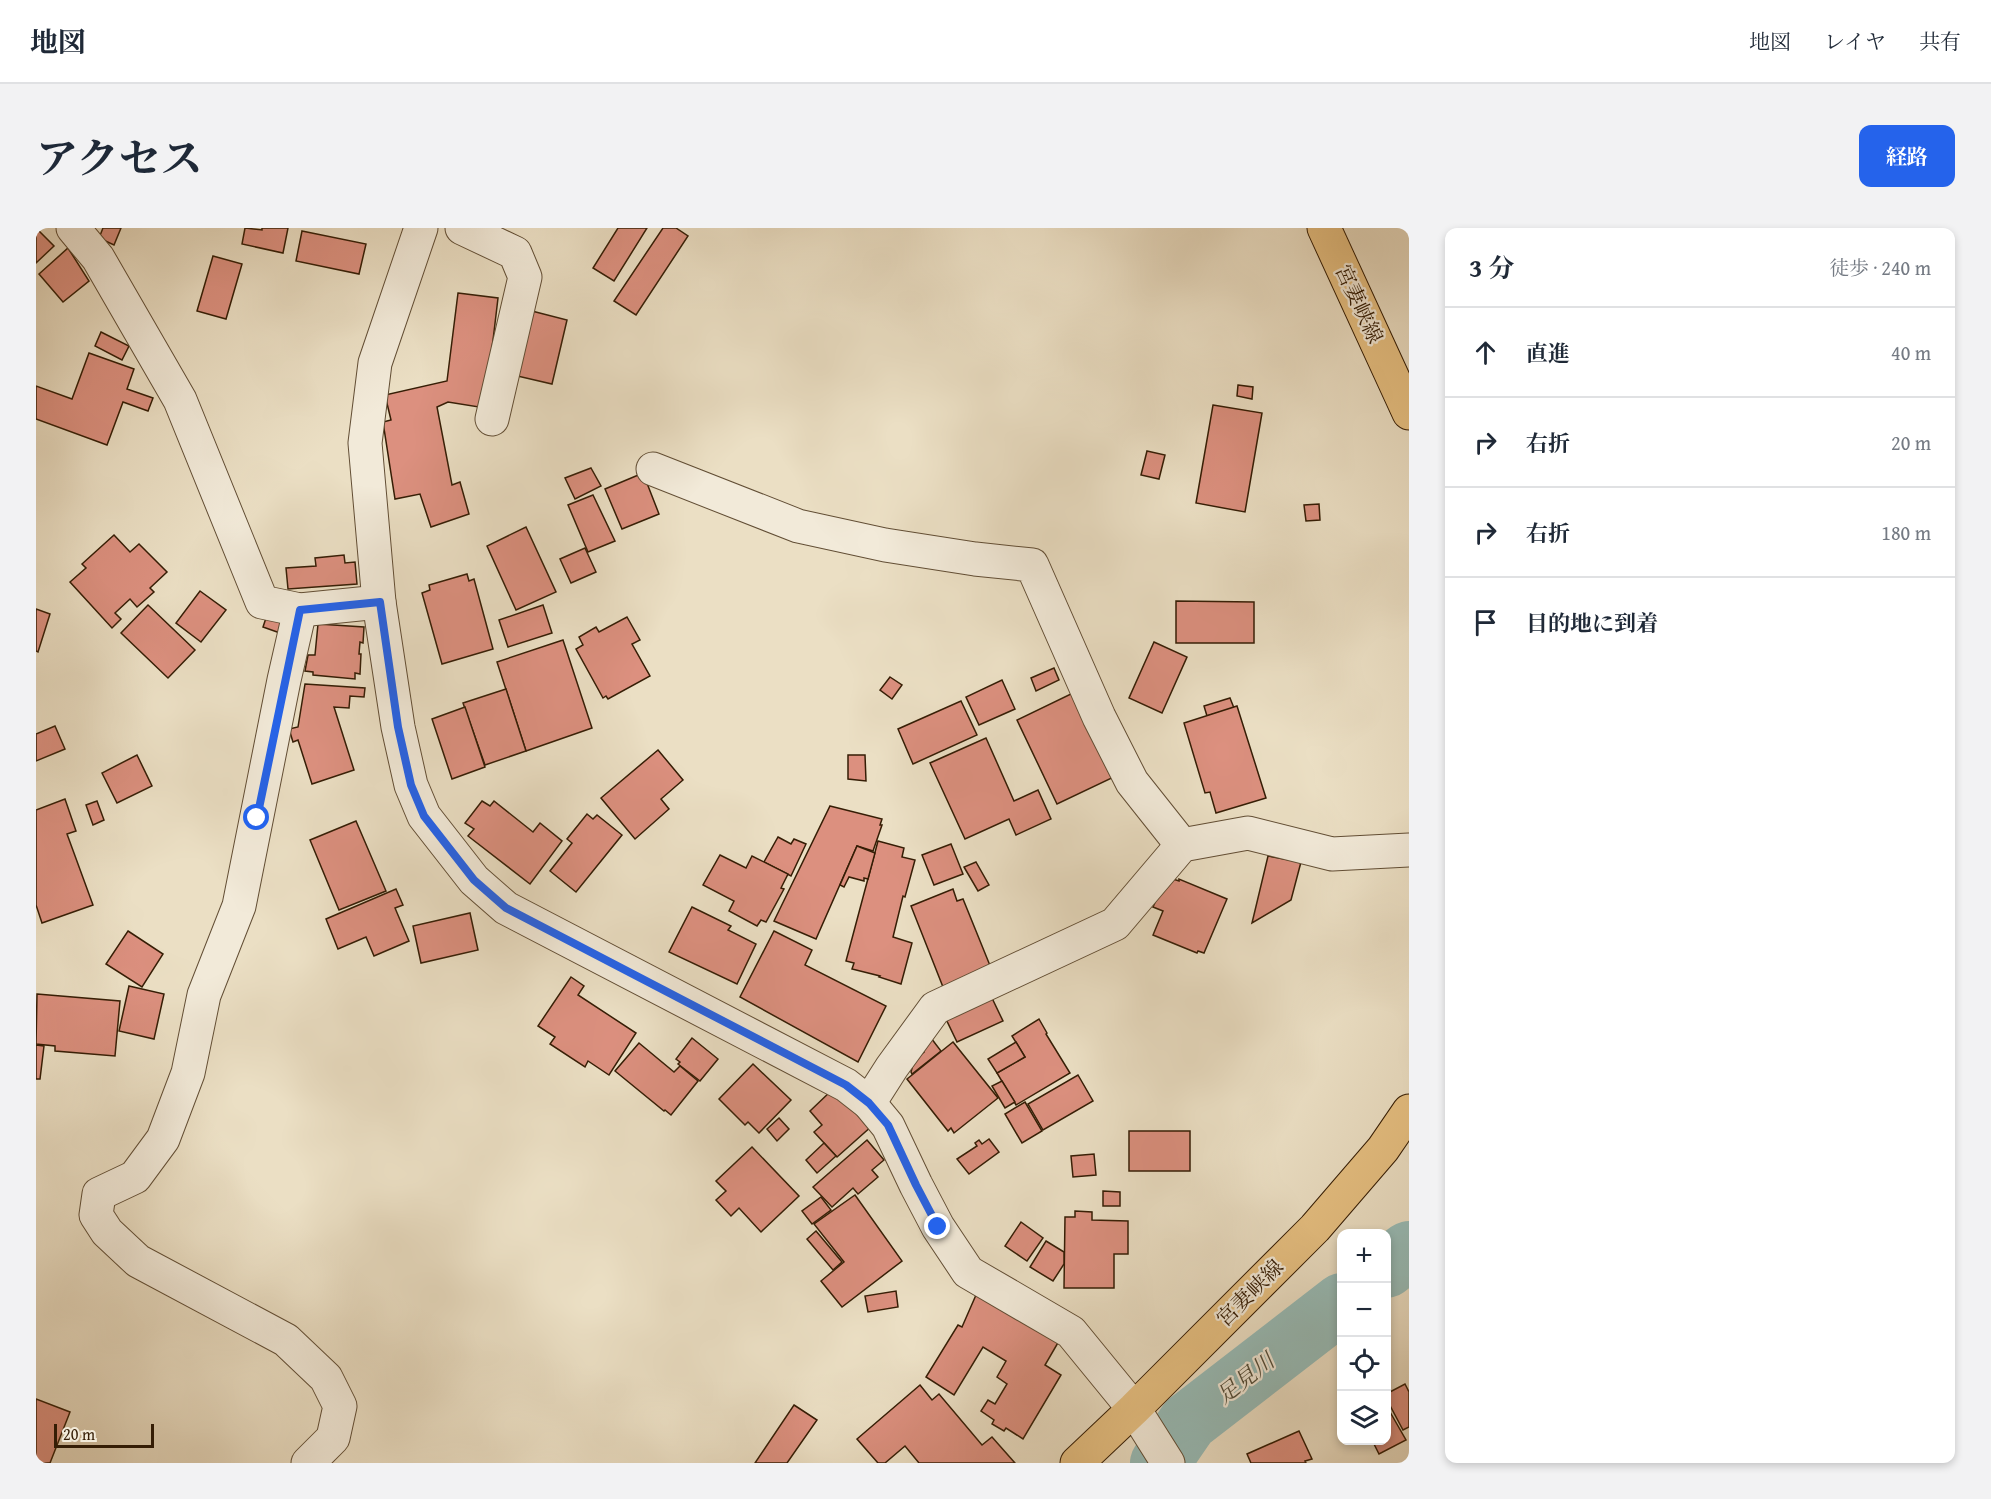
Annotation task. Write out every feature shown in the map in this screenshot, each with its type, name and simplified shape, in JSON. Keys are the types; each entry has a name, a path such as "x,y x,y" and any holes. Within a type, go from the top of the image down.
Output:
{"main road":[{"name":"宮妻峡線","path":"1323,228 1409,413"},
{"name":"宮妻峡線","path":"1077,1463 1140,1419 1316,1228 1383,1149 1409,1111"}],"street":[{"path":"74,228 98,258 180,400 262,602 300,610 380,602"},
{"path":"421,228 375,363 365,443 380,602 398,727 411,785 424,816 474,880 506,908 846,1085 869,1103 888,1125 938,1227 968,1272 1071,1332 1140,1419 1168,1463"},
{"path":"462,228 515,253 525,278 492,419"},
{"path":"653,469 798,526 885,545 1032,565 1100,717 1132,782 1182,845"},
{"path":"300,610 239,906 204,996 188,1073 163,1139 135,1178 99,1194 96,1215 108,1232 138,1261 286,1340 326,1378 340,1406 333,1438 308,1463"},
{"path":"869,1103 934,1008 1115,924 1182,845 1248,833 1332,854 1409,850"}],"building":[{"path":"36,228 54,246 36,263"},
{"path":"103,228 121,228 114,245 99,238"},
{"path":"245,228 262,230 262,228 288,228 283,253 242,244"},
{"path":"618,228 647,228 614,281 593,268"},
{"path":"663,228 676,228 688,236 636,315 614,301"},
{"path":"302,231 366,244 359,274 296,261"},
{"path":"68,248 89,281 63,302 39,274"},
{"path":"213,256 242,264 226,319 197,311"},
{"path":"458,293 498,298 485,408 448,402 437,407 452,485 460,482 469,514 431,527 420,494 395,499 383,422 391,420 385,395 447,381"},
{"path":"528,310 567,320 552,384 513,375"},
{"path":"101,332 129,346 122,360 95,346"},
{"path":"89,353 134,369 127,389 153,398 148,411 123,402 107,445 36,419 36,386 72,399"},
{"path":"1238,385 1253,387 1252,399 1237,396"},
{"path":"1213,405 1262,413 1245,512 1196,503"},
{"path":"1147,451 1165,455 1159,479 1141,475"},
{"path":"591,468 601,486 575,499 565,478"},
{"path":"643,473 659,514 622,529 605,489"},
{"path":"593,495 615,541 588,552 568,505"},
{"path":"1319,504 1320,520 1306,521 1304,505"},
{"path":"526,527 556,592 516,610 487,546"},
{"path":"114,535 130,552 139,544 167,572 150,588 154,592 137,607 130,599 115,613 121,619 112,628 70,582 86,568 82,564"},
{"path":"585,548 596,572 571,583 560,559"},
{"path":"344,555 345,563 355,562 357,584 288,589 286,568 316,566 315,558"},
{"path":"467,574 469,581 474,579 493,649 442,664 422,593 430,590 429,585"},
{"path":"200,591 226,610 201,642 176,623"},
{"path":"1176,601 1254,602 1254,643 1176,643"},
{"path":"148,605 195,650 168,678 121,633"},
{"path":"543,605 552,633 508,647 499,620"},
{"path":"36,609 50,614 38,652 36,651"},
{"path":"627,617 640,640 632,644 650,676 608,699 606,696 603,698 576,649 583,645 579,637 596,627 599,632"},
{"path":"266,618 283,623 280,633 263,627"},
{"path":"318,624 364,627 363,643 360,642 360,674 355,673 355,679 313,675 313,672 305,671 308,655 315,655"},
{"path":"563,640 592,728 526,751 497,662"},
{"path":"1154,642 1187,657 1162,713 1129,698"},
{"path":"1054,668 1059,680 1036,691 1031,678"},
{"path":"890,677 902,685 892,699 880,690"},
{"path":"1002,680 1015,709 979,725 966,697"},
{"path":"305,684 365,688 364,697 350,696 349,708 334,707 354,770 312,784 298,740 293,742 289,729 298,727"},
{"path":"506,689 526,751 485,765 463,703"},
{"path":"1075,692 1116,776 1057,804 1017,720"},
{"path":"1230,698 1234,708 1207,716 1204,706"},
{"path":"961,701 977,735 913,764 898,729"},
{"path":"1237,706 1266,798 1216,813 1210,792 1205,793 1184,723"},
{"path":"465,707 485,767 452,779 432,719"},
{"path":"55,726 65,749 36,761 36,734"},
{"path":"986,738 1014,801 1038,790 1051,819 1016,835 1009,819 965,839 930,763"},
{"path":"658,750 683,780 661,799 669,809 635,839 601,798"},
{"path":"137,755 152,786 117,803 102,773"},
{"path":"848,755 865,755 866,781 848,779"},
{"path":"65,799 76,831 67,834 93,905 42,923 36,905 36,810"},
{"path":"97,801 104,820 93,825 86,805"},
{"path":"482,801 490,806 494,801 533,832 540,823 562,841 530,884 468,836 474,829 465,823"},
{"path":"830,806 882,819 880,825 882,825 873,851 857,846 816,939 774,921"},
{"path":"587,814 593,819 597,815 622,835 576,892 550,871 572,843 567,839"},
{"path":"356,821 386,891 339,910 310,840"},
{"path":"778,837 791,844 794,839 806,844 791,876 764,862"},
{"path":"878,841 904,848 902,857 915,860 893,937 912,943 901,984 852,969 854,963 846,961"},
{"path":"951,844 963,874 934,885 922,855"},
{"path":"857,846 875,853 868,879 864,878 864,881 849,877 844,887 840,885"},
{"path":"720,855 746,868 752,856 788,874 781,888 784,889 766,922 761,920 757,926 729,911 734,901 703,885"},
{"path":"1268,856 1301,862 1291,900 1252,923"},
{"path":"976,862 989,885 978,891 964,867"},
{"path":"1173,879 1179,881 1179,879 1227,899 1204,953 1198,951 1197,953 1153,935 1163,911 1153,907 1157,898"},
{"path":"396,889 403,905 395,908 409,941 374,956 366,937 338,949 326,919"},
{"path":"953,889 957,901 963,899 991,968 943,987 911,906"},
{"path":"692,907 731,926 728,930 756,944 737,984 669,952"},
{"path":"470,913 478,950 421,963 413,926"},
{"path":"128,931 163,954 142,987 106,964"},
{"path":"774,931 812,950 805,965 886,1006 858,1062 740,997"},
{"path":"571,977 584,986 578,995 636,1033 609,1075 588,1061 585,1067 550,1044 555,1037 538,1026"},
{"path":"129,986 164,994 154,1039 119,1031"},
{"path":"37,994 120,1001 115,1056 55,1051 55,1046 36,1044"},
{"path":"991,996 1003,1021 957,1042 945,1017"},
{"path":"1039,1019 1070,1073 1016,1105 997,1073 1025,1057 1012,1036"},
{"path":"692,1038 718,1059 700,1081 678,1064 680,1062 676,1059"},
{"path":"931,1038 941,1051 912,1074 914,1060 924,1052 921,1047"},
{"path":"953,1042 998,1098 954,1133 951,1128 948,1131 907,1079"},
{"path":"1016,1042 1025,1057 997,1073 988,1059"},
{"path":"639,1043 674,1072 680,1066 698,1081 671,1115 615,1071"},
{"path":"36,1045 44,1046 40,1079 36,1079"},
{"path":"753,1064 791,1100 759,1133 748,1122 745,1125 719,1099"},
{"path":"1078,1075 1093,1101 1043,1130 1028,1104"},
{"path":"1002,1081 1015,1102 1005,1108 992,1086"},
{"path":"832,1090 873,1125 837,1157 814,1132 822,1125 810,1111"},
{"path":"1025,1102 1042,1131 1022,1143 1005,1114"},
{"path":"779,1118 789,1129 777,1141 767,1129"},
{"path":"1129,1131 1190,1131 1190,1171 1129,1171"},
{"path":"989,1139 999,1152 969,1174 957,1159 977,1146 975,1143 979,1140 982,1144"},
{"path":"867,1140 884,1160 872,1170 878,1177 858,1194 853,1188 832,1207 813,1187"},
{"path":"824,1143 836,1156 817,1173 806,1160"},
{"path":"752,1147 799,1196 761,1232 739,1208 731,1216 716,1200 726,1191 716,1181"},
{"path":"1094,1154 1096,1175 1073,1177 1071,1156"},
{"path":"1103,1191 1120,1192 1120,1206 1103,1206"},
{"path":"855,1195 902,1261 842,1307 821,1281 844,1262 814,1224"},
{"path":"821,1197 831,1210 812,1224 802,1211"},
{"path":"1075,1211 1092,1212 1092,1220 1128,1221 1128,1254 1114,1254 1114,1288 1064,1288 1065,1217 1075,1217"},
{"path":"1021,1222 1043,1238 1027,1261 1005,1246"},
{"path":"816,1231 842,1262 833,1270 807,1239"},
{"path":"1046,1241 1064,1252 1064,1264 1053,1281 1030,1267"},
{"path":"896,1291 898,1307 868,1312 865,1296"},
{"path":"976,1295 1059,1341 1045,1365 1061,1375 1023,1439 1006,1428 1004,1431 992,1424 994,1420 981,1411 988,1400 995,1404 1007,1384 997,1377 1006,1361 983,1347 954,1395 926,1377 958,1325 962,1327"},
{"path":"1405,1384 1409,1392 1409,1427 1403,1430 1391,1407 1391,1391"},
{"path":"920,1385 932,1400 939,1394 982,1445 992,1437 1015,1463 919,1463 905,1446 885,1463 878,1463 857,1439"},
{"path":"36,1399 70,1412 50,1463 36,1463"},
{"path":"794,1405 817,1420 787,1463 755,1463"},
{"path":"1391,1414 1406,1440 1379,1454 1374,1445 1391,1445"},
{"path":"1299,1431 1312,1459 1305,1461 1306,1463 1251,1463 1247,1454"}],"waterway":[{"name":"足見川","path":"1391,1264 1409,1251"},
{"name":"足見川","path":"1160,1463 1188,1422 1337,1307"}],"route":[{"path":"257,818 300,610 380,602 398,727 411,785 424,816 474,880 506,908 846,1085 869,1103 888,1125 938,1227"}]}
